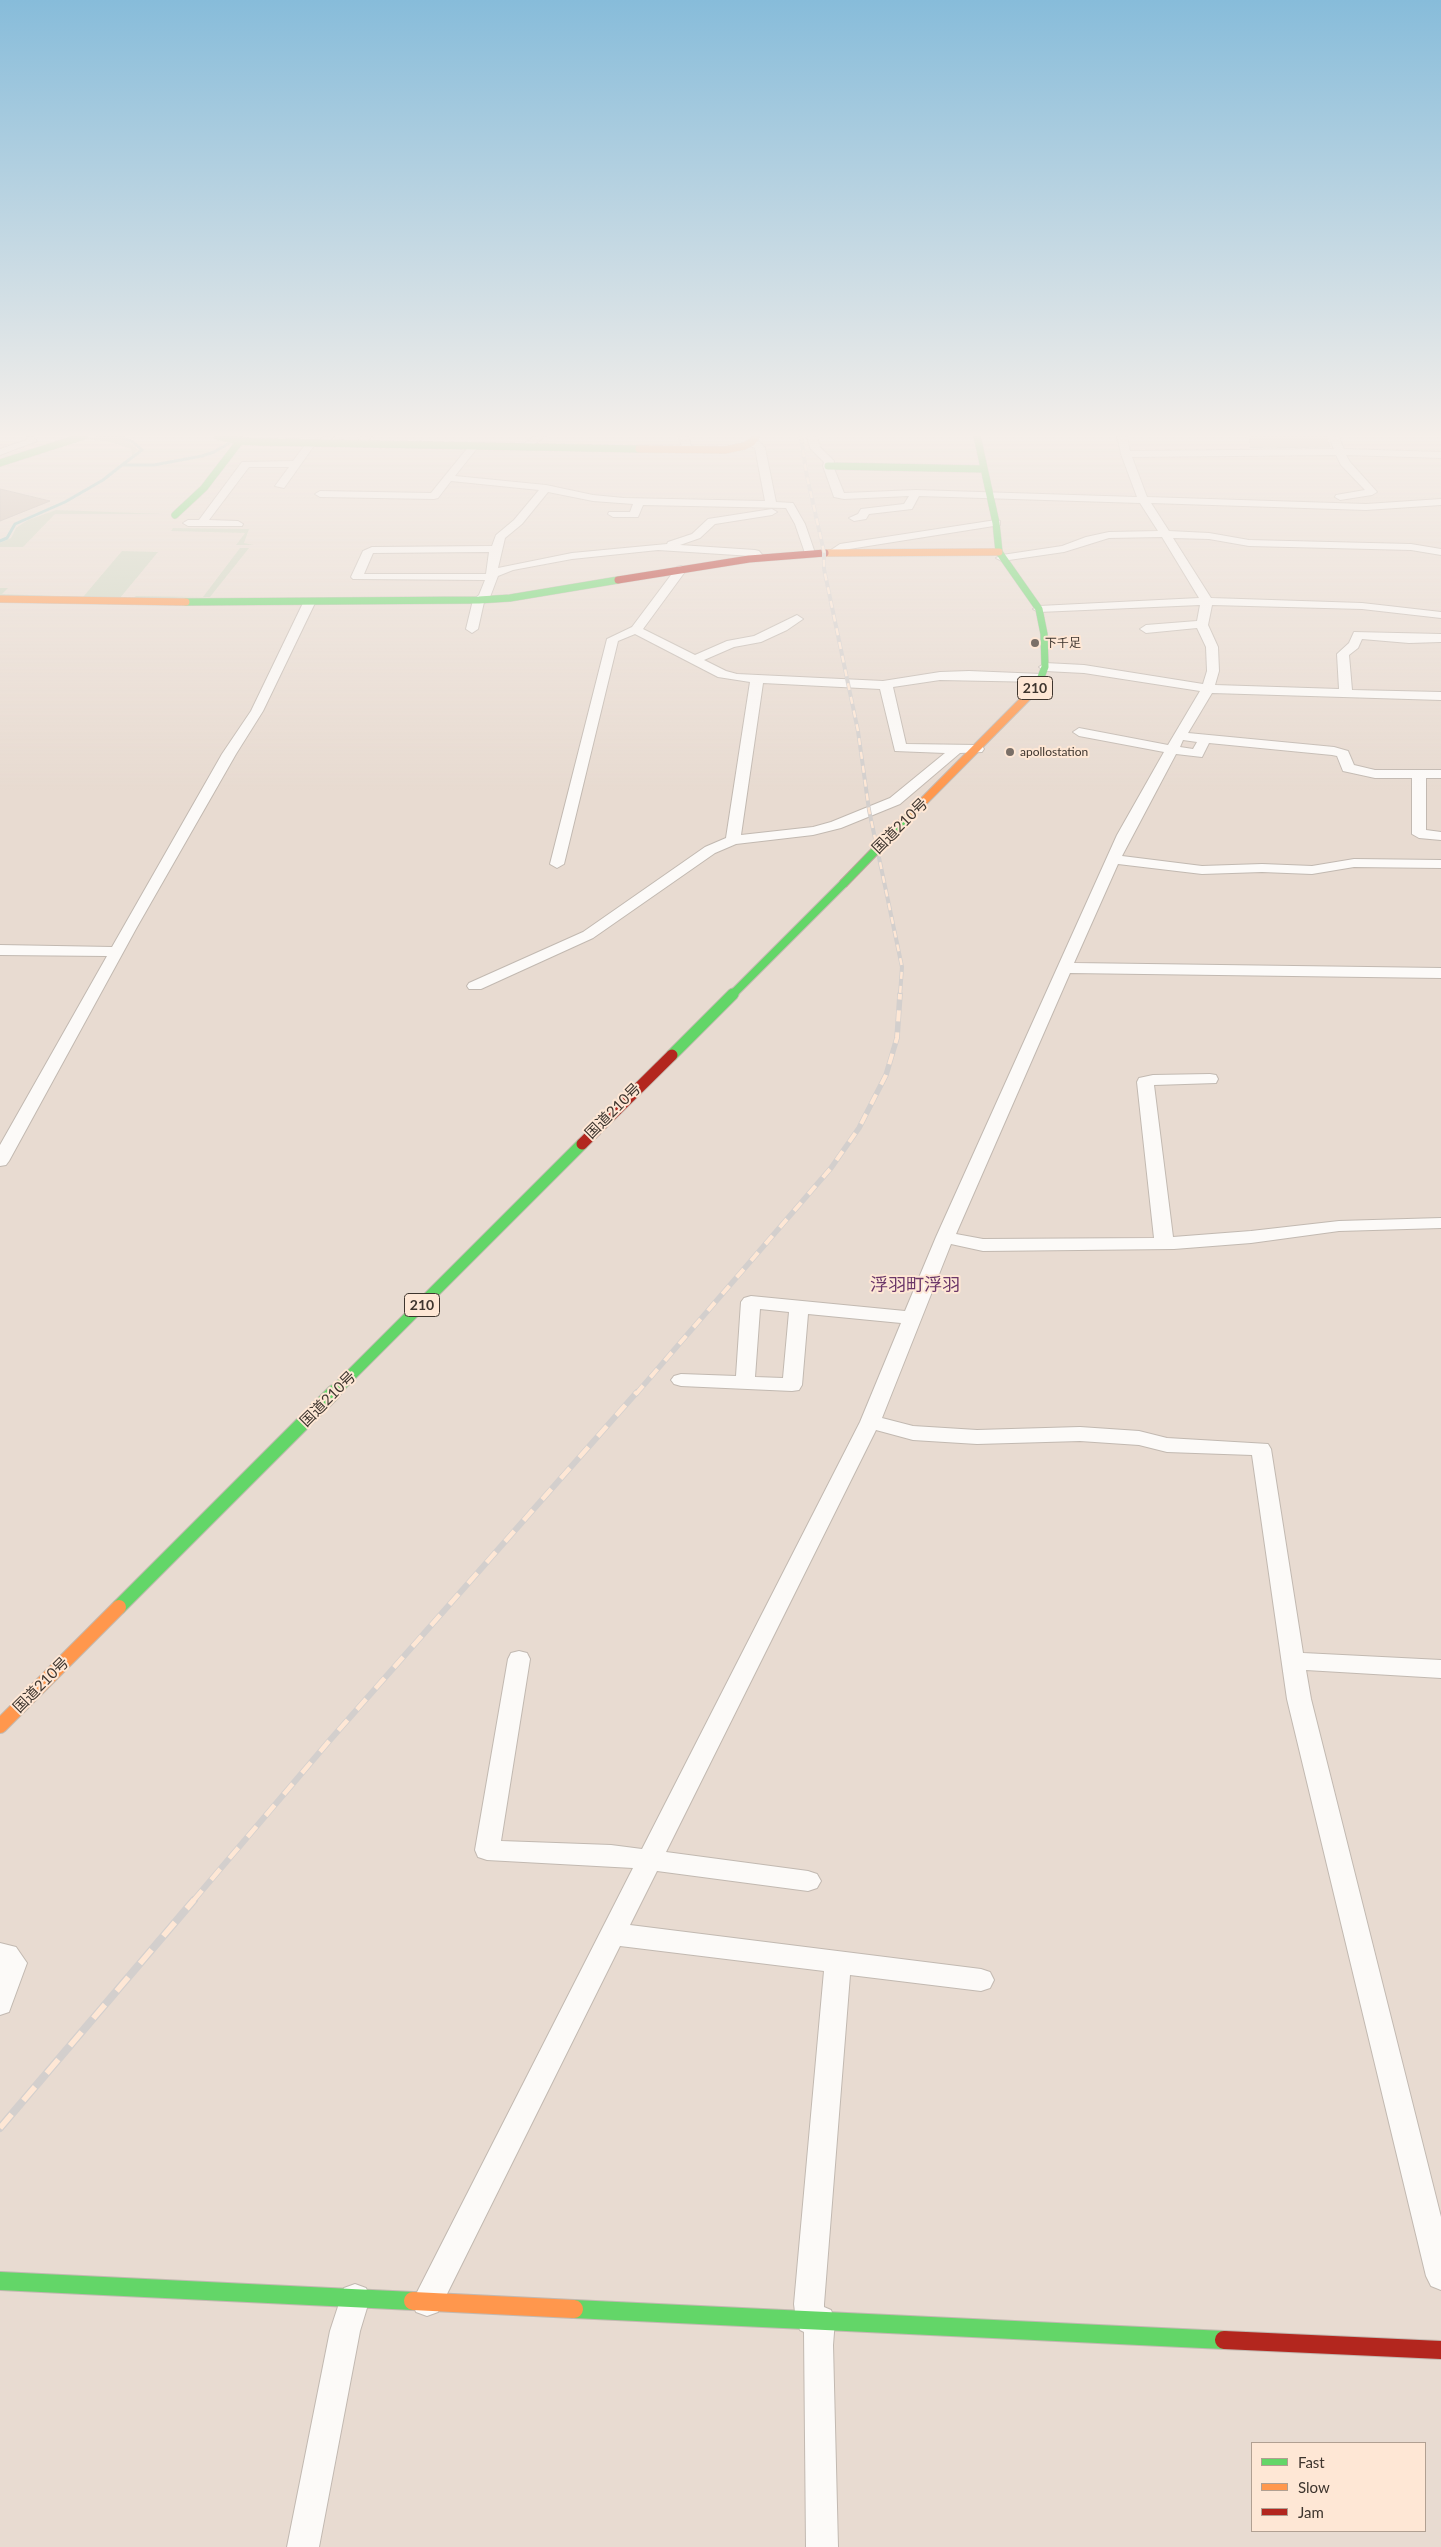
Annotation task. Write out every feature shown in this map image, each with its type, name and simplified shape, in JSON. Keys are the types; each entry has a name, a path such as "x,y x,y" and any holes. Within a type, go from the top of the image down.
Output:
{"main road":[{"path":"0,599 121,603 309,603 479,600 510,598 681,569 791,555"},
{"path":"993,555 1001,555"},
{"name":"210","path":"1001,555 1038,609 1043,628 1044,672"},
{"name":"国道210号","path":"0,1726 1024,702 1044,672"},
{"path":"0,2281 160,2287 426,2302 1441,2350"}],"street":[{"path":"366,555 357,577 492,575 510,568 585,555"},
{"path":"472,629 479,600 484,597 492,575 495,555"},
{"path":"756,555 759,558"},
{"path":"426,2302 870,1422 945,1237 1114,859 1171,749 1208,689 1212,671 1212,647 1202,624 1207,601 1178,555"},
{"path":"557,864 613,639 636,630 681,569"},
{"path":"1038,609 1207,601 1362,606 1441,615"},
{"path":"0,1161 117,952 129,927 229,754 257,711 309,603"},
{"path":"694,660 731,644 757,640 797,619"},
{"path":"1146,629 1202,624"},
{"path":"636,630 722,674 738,678 883,685 959,675 1084,669 1208,689 1441,696"},
{"path":"1346,693 1343,654 1354,646 1358,635 1409,639 1441,638"},
{"path":"733,840 757,679"},
{"path":"883,685 887,688 900,748 977,749"},
{"path":"1079,732 1197,754 1205,739"},
{"path":"1179,736 1334,751 1343,754 1348,768 1361,772 1388,775 1441,774"},
{"path":"475,986 588,934 665,883 710,850 733,840 813,831 855,818 895,801 957,749"},
{"path":"1419,773 1419,834 1441,836"},
{"path":"1114,859 1202,870 1262,868 1312,870 1354,863 1441,864"},
{"path":"0,950 117,952"},
{"path":"1065,968 1441,973"},
{"path":"1164,1243 1145,1082 1153,1080 1210,1079"},
{"path":"945,1237 983,1245 1164,1243 1251,1237 1339,1226 1441,1223"},
{"path":"745,1383 751,1302 912,1318"},
{"path":"681,1380 792,1385 798,1307"},
{"path":"870,1422 913,1432 977,1436 1080,1434 1139,1438 1167,1445 1261,1449 1298,1699 1441,2276"},
{"path":"519,1659 488,1850 611,1855 808,1881"},
{"path":"1293,1661 1441,1669"},
{"path":"612,1934 981,1980"},
{"path":"0,1954 7,1955 14,1963 0,2004"},
{"path":"822,2547 818,2345 816,2320 809,2304 838,1962"},
{"path":"303,2547 345,2331 355,2298"}],"green space":[{"path":"119,555 156,555 120,598 0,596 0,588 8,588 2,594 83,597"},
{"path":"235,555 244,555 210,597 132,599 136,596 203,597"}],"railway":[{"path":"824,555 824,569 858,731 869,810 902,967 900,995"},
{"path":"636,1394 831,1168 859,1128 886,1075 897,1038 900,994"},
{"path":"193,1901 330,1740 637,1392"},
{"path":"0,2128 194,1900"}],"traffic: fast":[{"path":"1001,555 1039,609 1044,634 1045,667 1042,678 1028,696"},
{"path":"186,602 479,600 510,598 618,580"},
{"path":"843,884 908,817"},
{"path":"672,1055 843,884"},
{"path":"119,1607 582,1144"},
{"path":"0,2281 160,2287 413,2301"},
{"path":"574,2309 1224,2340"}],"traffic: slow":[{"path":"0,599 186,602"},
{"path":"908,817 1028,696"},
{"path":"0,1726 119,1607"},
{"path":"413,2301 574,2309"}],"traffic: jam":[{"path":"618,580 749,559 801,555"},
{"path":"582,1144 672,1055"},
{"path":"1224,2340 1441,2350"}],"place":[{"name":"下千足","path":"1035,643"},
{"name":"apollostation","path":"1010,752"}],"district":[{"name":"浮羽町浮羽","path":"915,1285"}]}
